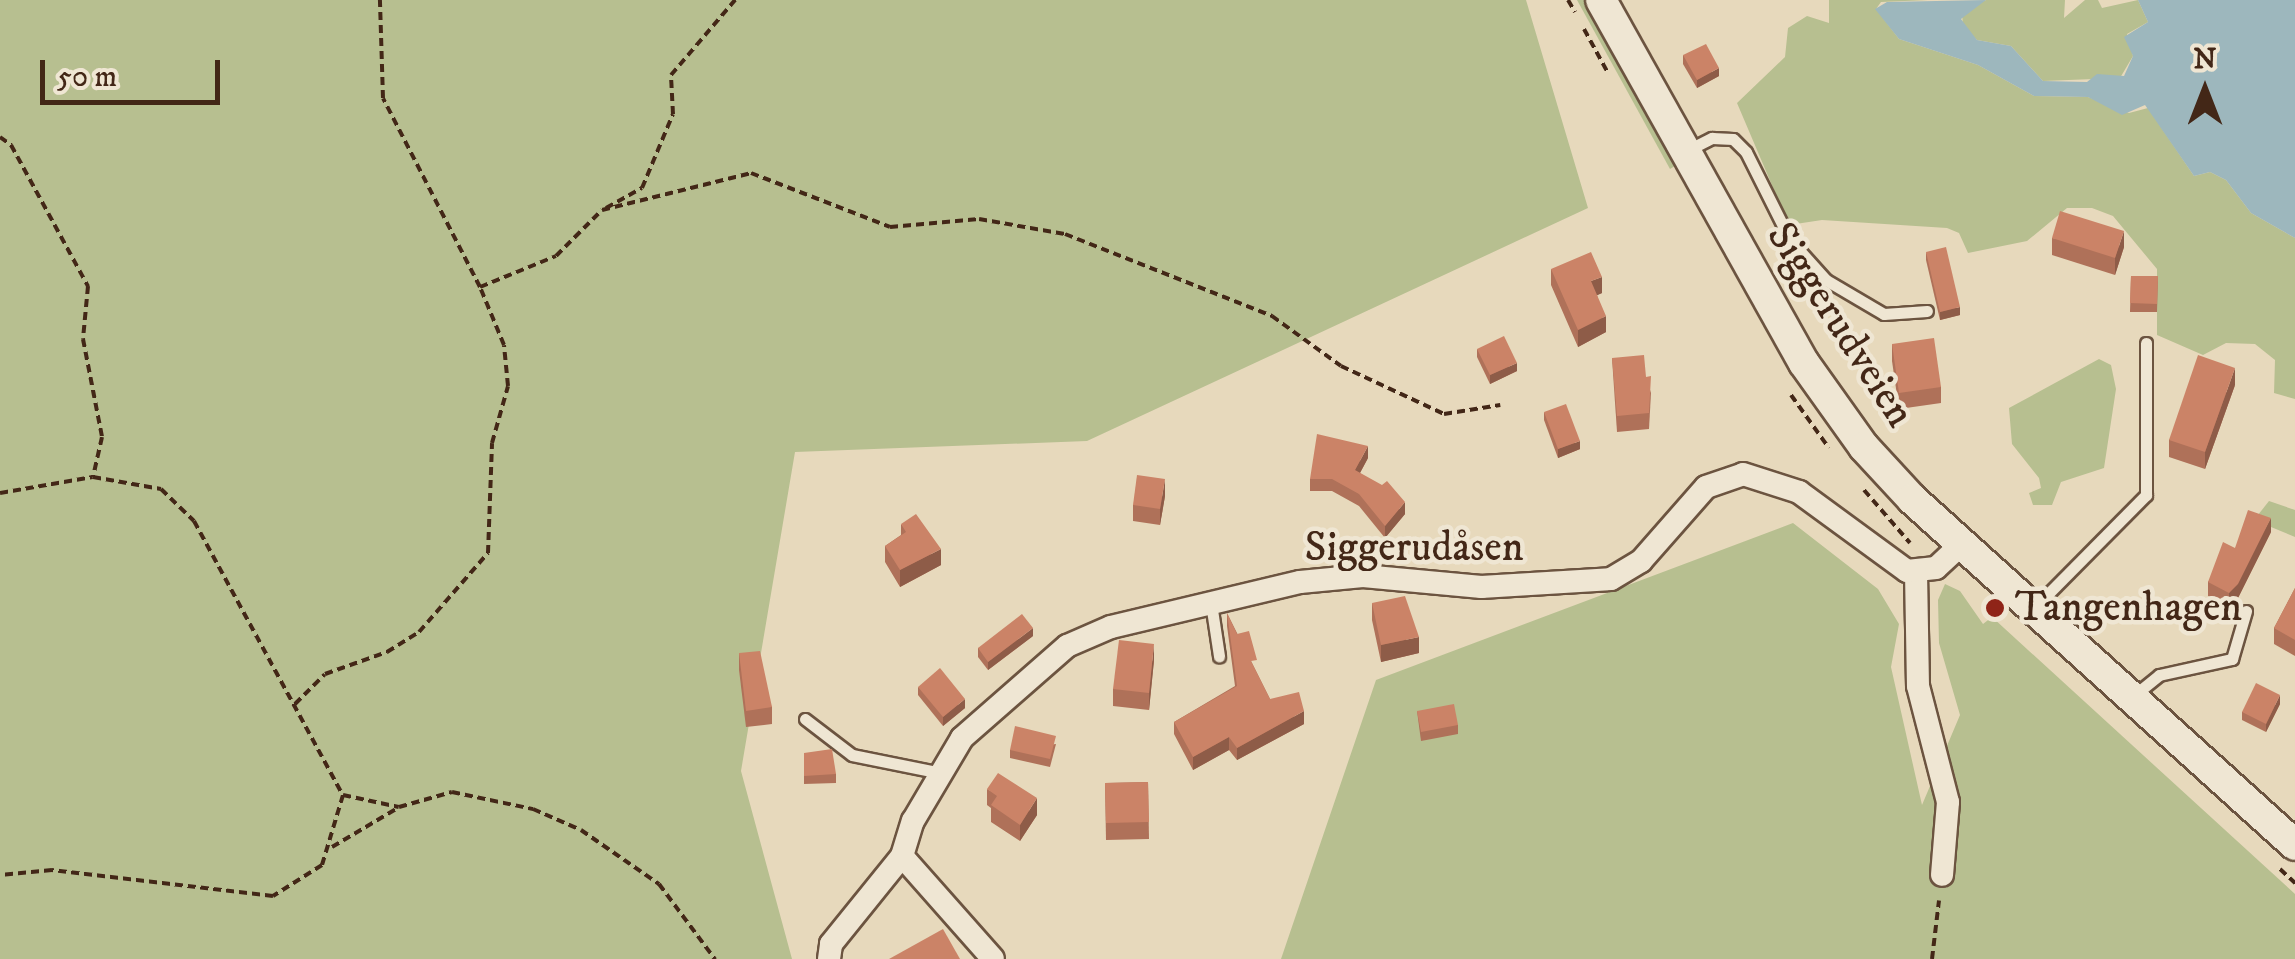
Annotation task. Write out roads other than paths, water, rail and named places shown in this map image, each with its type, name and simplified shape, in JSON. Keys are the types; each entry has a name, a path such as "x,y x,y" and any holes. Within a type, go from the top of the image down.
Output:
{"main road":[{"name":"Siggerudveien","path":"1601,0 1834,409 1893,480 2295,845"}],"street":[{"name":"Siggerudåsen","path":"829,959 831,944 902,856 962,738 1067,646 1164,610 1300,582 1363,576 1481,587 1611,579 1641,561 1706,487 1743,474 1799,492 1916,572"},
{"path":"1942,875 1948,802 1920,703 1916,572 1936,568 1962,544"},
{"path":"902,856 994,959"}],"lane":[{"path":"1685,152 1712,138 1733,139 1746,152 1782,229 1826,280 1884,314 1927,311"},
{"path":"2034,608 2146,495 2146,343"},
{"path":"1211,603 1218,656"},
{"path":"2132,697 2158,675 2232,659 2246,611"},
{"path":"804,719 852,755 941,774"}],"water":[{"path":"1986,0 1961,19 1977,40 2011,46 2043,81 2087,82 2097,74 2124,76 2133,56 2124,37 2148,22 2138,0 2295,0 2295,238 2251,213 2226,180 2210,172 2194,176 2145,105 2122,115 2088,97 2034,96 1978,65 1899,39 1875,9 1887,2"}],"place":[{"name":"Tangenhagen","path":"1995,608"}]}
